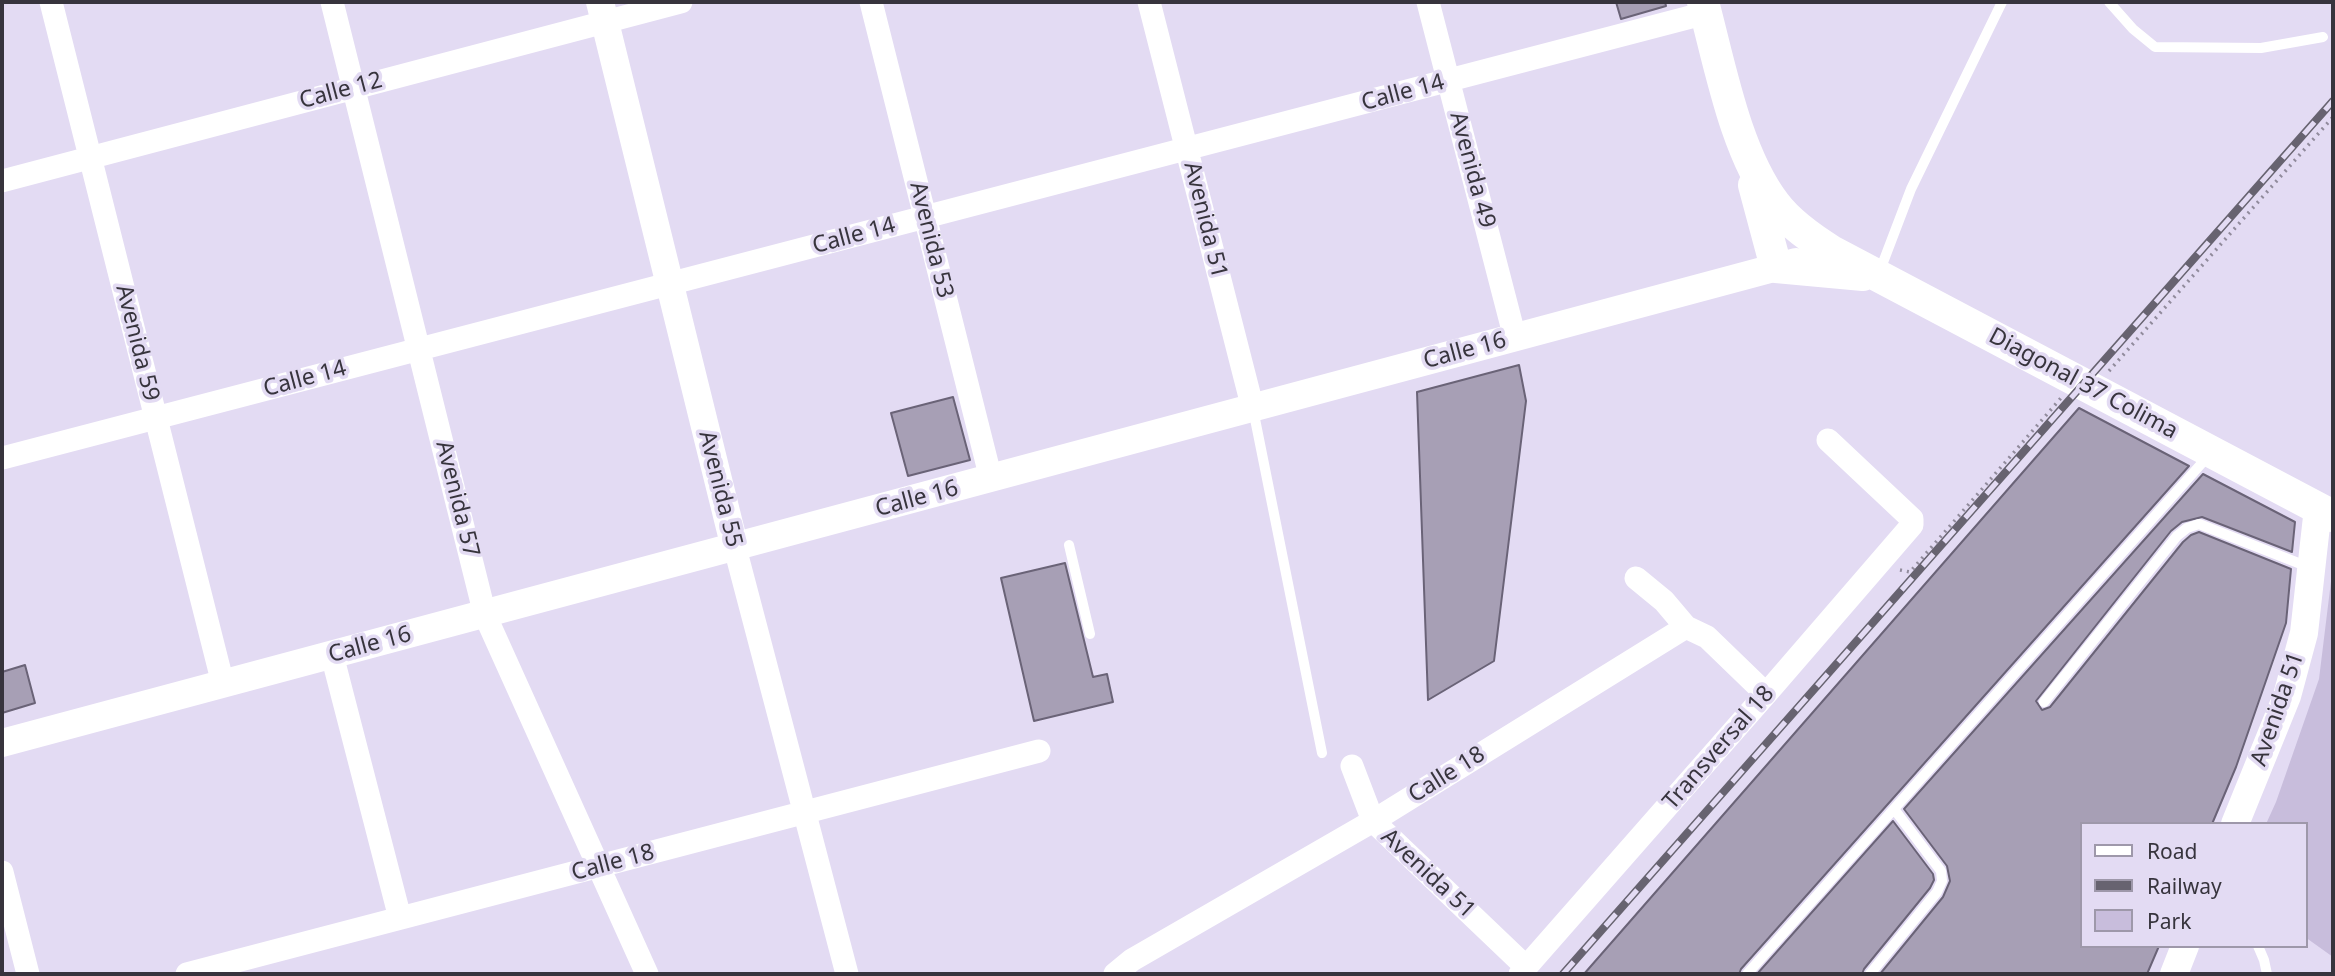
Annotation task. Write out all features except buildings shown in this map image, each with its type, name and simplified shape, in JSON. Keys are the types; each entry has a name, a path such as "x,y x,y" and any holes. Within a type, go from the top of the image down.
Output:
{"main road":[{"path":"1705,8 1776,267 1878,276"},
{"name":"Diagonal 37 Colima","path":"1740,137 1758,176 1775,204 1793,223 1833,252 2326,512"}],"street":[{"name":"Avenida 59","path":"51,2 223,684"},
{"name":"Avenida 57","path":"331,2 485,615 647,974"},
{"name":"Calle 12","path":"2,181 353,88 602,12 681,2"},
{"name":"Avenida 53","path":"871,2 991,479"},
{"name":"Avenida 51","path":"1149,2 1253,408"},
{"name":"Avenida 49","path":"1428,2 1515,338"},
{"name":"Calle 14","path":"2,458 1448,81 1705,8"},
{"name":"Avenida 55","path":"602,12 735,548 847,974"},
{"name":"Calle 16","path":"2,743 1833,252"},
{"name":"Transversal 18","path":"1523,970 1912,525 1912,519 1828,440"},
{"name":"Avenida 51","path":"2236,822 2287,696 2304,633 2311,568 2326,512"},
{"path":"1636,578 1664,601 1686,627 1707,637 1766,694"},
{"name":"Calle 18","path":"1124,967 1373,821 1686,627"},
{"path":"332,655 400,919"},
{"name":"Calle 18","path":"187,974 223,970 400,919 1038,751"},
{"name":"Avenida 51","path":"1352,766 1373,821 1523,970"},
{"path":"2,872 28,974"},
{"path":"2174,974 2184,948"}],"lane":[{"path":"1878,276 1911,189 2002,2"},
{"path":"2109,2 2133,29 2155,47 2261,48 2323,37"},
{"name":"Avenida 51","path":"1253,408 1322,753"},
{"path":"1747,974 2211,452"},
{"path":"2044,702 2177,536 2187,528 2199,524 2311,568"},
{"path":"1069,545 1090,634"},
{"path":"1870,974 1937,892 1942,881 1941,871 1894,809"},
{"path":"2259,948 2267,974"}],"path":[{"path":"1878,565 1910,572 2083,384 2100,381 2333,117"}],"green space":[{"path":"2333,565 2333,957 2307,938 2307,822 2267,822 2319,679"}],"railway":[{"path":"1563,974 2333,101"}]}
